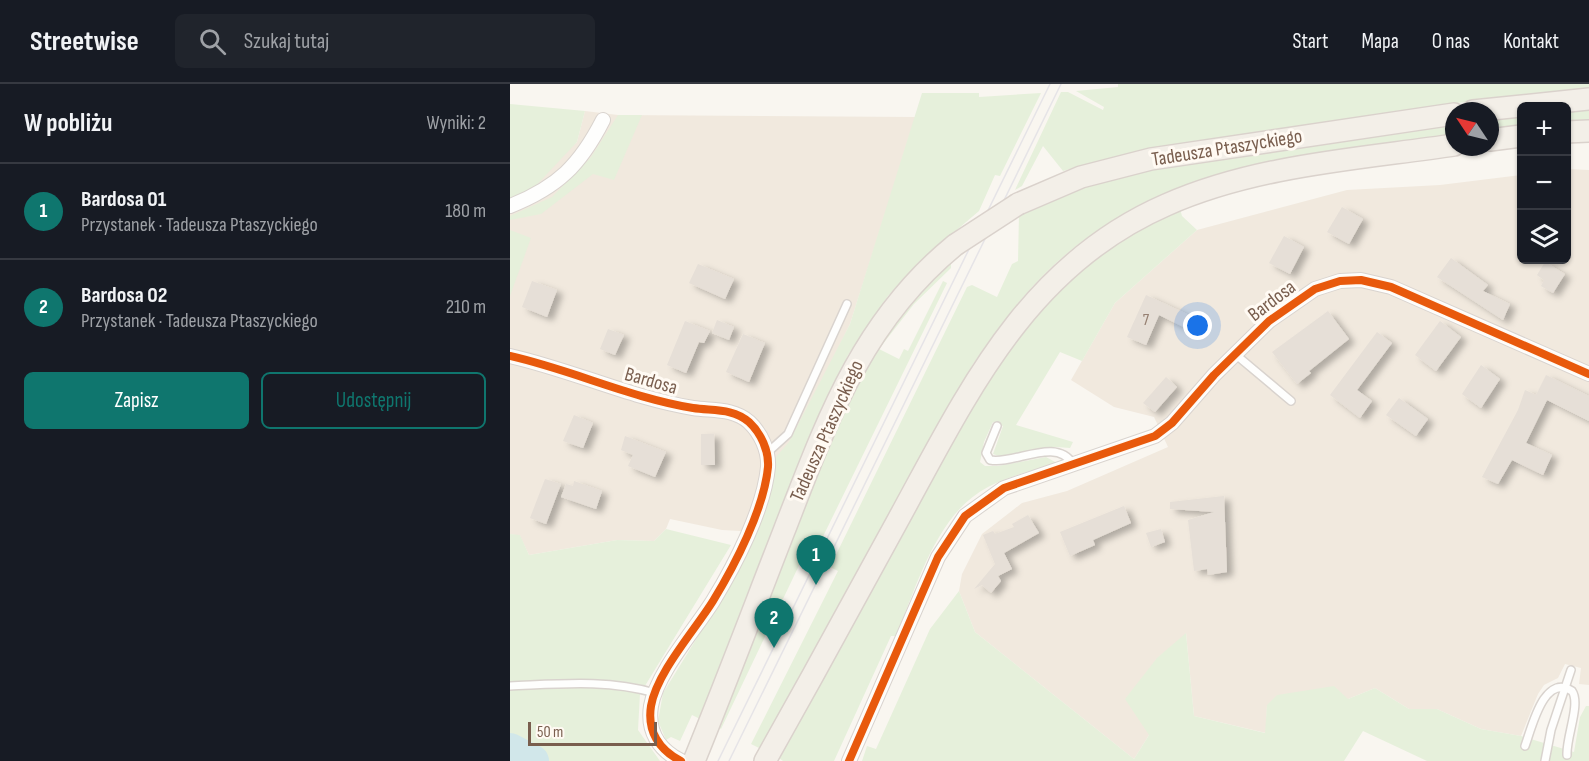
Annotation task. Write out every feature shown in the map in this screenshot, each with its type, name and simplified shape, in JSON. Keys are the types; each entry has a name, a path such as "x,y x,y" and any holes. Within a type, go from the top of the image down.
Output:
{"main road":[{"path":"1499,108 1589,99"},
{"name":"Tadeusza Ptaszyckiego","path":"694,761 812,459 844,385 873,335 898,300 955,245 1018,204 1081,177 1151,159 1445,115"},
{"path":"1571,132 1589,131"},
{"path":"1499,139 1517,137"},
{"name":"Tadeusza Ptaszyckiego","path":"765,761 972,387 1015,322 1060,273 1129,223 1165,205 1208,189 1306,167 1445,146"}],"street":[{"path":"510,206 552,186 587,151 603,120"},
{"name":"Bardosa","path":"849,761 927,580 953,530 979,503 998,491 1143,441 1164,430 1234,354 1269,321 1300,298 1327,285 1361,280 1401,291 1589,374"},
{"name":"Bardosa","path":"510,356 554,366 675,405 733,413 753,426 767,453"},
{"path":"681,761 664,750 652,731 650,714 655,693 720,588 742,545 766,477 767,453"}],"lane":[{"path":"767,453 788,434 847,304"},
{"path":"1234,354 1291,401"},
{"path":"997,426 986,453 990,460 1055,452 1066,455 1073,464"},
{"path":"1545,761 1548,742 1571,670"},
{"path":"510,686 598,683 627,685 655,693"},
{"path":"1525,746 1550,691 1557,686 1565,687 1572,691 1576,700 1567,755"}],"shaded area":[{"path":"585,111 618,115 916,117 850,324 791,444 758,532 722,530 670,519 666,529 654,541 617,540 529,555 520,536 510,534 510,201 577,142"},
{"path":"1571,169 1589,170 1589,685 1579,684 1581,668 1565,664 1558,678 1544,685 1538,694 1521,736 1481,729 1437,709 1409,709 1375,688 1348,699 1267,705 1266,733 1194,716 1186,633 1149,735 1134,759 975,632 959,591 962,574 982,534 1022,503 1067,491 1168,447 1154,417 1114,407 1071,380 1115,303 1197,230 1347,190 1440,185 1517,175 1517,264 1571,264"}],"green space":[{"path":"1118,84 1589,84 1589,89 1445,102 1445,104 1221,137 1157,148 1063,171 1043,146 1022,186 1015,190 1061,92 1068,92 1103,110 1104,107 1076,91 1118,87"},
{"path":"922,93 979,93 979,97 1041,93 1000,176 995,175 979,211 918,263 888,296 848,355 815,425 700,719 692,715 680,741 671,737 666,740 658,721 663,693 732,581 772,482 775,458 789,442 850,324"},
{"path":"510,104 585,111 577,142 530,192 510,199"},
{"path":"1589,110 1589,121 1571,122 1571,111"},
{"path":"618,115 642,115 614,180 593,174 541,214 510,220 510,216 552,197 591,157"},
{"path":"1517,116 1517,127 1499,129 1499,118"},
{"path":"1445,125 1445,136 1300,158 1249,168 1200,182 1152,201 1107,225 1064,256 1026,294 973,364 761,749 751,744 838,571 830,567 967,287 972,285 997,297 1012,264 1018,261 1019,214 1084,185 1121,175"},
{"path":"1180,209 1182,216 1197,230 1115,303 1082,361 1060,352 1016,425 1073,442 1070,448 1057,447 999,456 993,454 1003,426 993,422 984,442 980,462 985,466 998,466 1046,457 1057,463 1013,476 988,487 970,499 955,515 930,553 896,636 891,636 834,761 783,761 779,758 980,393 1012,341 1069,279 1118,241"},
{"path":"510,230 531,238 510,296"},
{"path":"951,260 951,268 914,304 879,349 899,359 904,349 908,351 943,281 947,283 812,559 804,555 721,729 718,727 851,392 896,322 921,291"},
{"path":"666,529 731,545 640,694 638,730 660,761 510,761 510,534 520,535 529,555 617,540 654,541"},
{"path":"959,591 975,632 1134,759 1149,735 1125,699 1157,658 1186,633 1194,716 1265,733 1267,705 1277,695 1334,686 1348,699 1375,688 1409,709 1437,709 1481,729 1521,736 1574,752 1580,717 1586,706 1589,706 1589,761 1427,761 1363,731 1344,761 862,761 867,746 876,749 930,629"}],"building":[{"path":"1342,207 1363,219 1349,244 1327,232"},
{"path":"1284,236 1304,247 1290,274 1269,263"},
{"path":"1451,258 1488,285 1483,291 1510,304 1503,320 1437,277"},
{"path":"698,264 734,279 725,299 689,283"},
{"path":"1544,264 1548,264 1565,274 1553,293 1541,286 1544,280 1537,275"},
{"path":"532,281 557,290 547,317 522,307"},
{"path":"1146,295 1200,320 1194,332 1159,315 1146,345 1127,337"},
{"path":"1328,311 1349,339 1309,371 1311,373 1297,384 1272,352"},
{"path":"717,320 734,327 729,340 712,333"},
{"path":"685,321 710,331 704,343 699,342 686,373 667,365"},
{"path":"1440,321 1461,337 1436,371 1415,355"},
{"path":"608,329 624,335 615,355 600,349"},
{"path":"1377,332 1392,343 1357,390 1372,401 1360,418 1330,395"},
{"path":"743,334 765,343 749,382 726,372"},
{"path":"1481,365 1500,379 1481,408 1462,394"},
{"path":"1546,375 1589,396 1589,421 1547,400 1526,443 1552,455 1543,475 1512,460 1498,484 1482,477 1518,410 1525,390 1536,395"},
{"path":"1166,377 1177,387 1155,412 1143,403"},
{"path":"1399,398 1428,419 1416,436 1386,415"},
{"path":"574,415 593,423 583,448 563,441"},
{"path":"701,434 714,434 715,465 701,465"},
{"path":"625,436 666,452 655,477 628,466 633,455 621,450"},
{"path":"545,479 561,484 546,524 530,518"},
{"path":"574,481 602,491 596,509 561,497 566,484 573,486"},
{"path":"1224,496 1227,572 1208,575 1207,569 1194,571 1188,520 1214,512 1170,509 1170,502"},
{"path":"1124,506 1131,523 1093,540 1095,545 1070,556 1060,532"},
{"path":"1028,515 1039,533 1004,553 1012,569 998,576 1001,581 991,593 982,585 974,589 995,564 983,535 993,531 995,534 1014,527 1012,524"},
{"path":"1161,529 1165,542 1151,547 1146,533"}],"waterway":[{"path":"510,749 533,761"}],"tram line":[{"path":"718,761 1050,84"},
{"path":"729,761 1061,84"}],"cycle path":[{"path":"849,761 938,557 965,516 1004,488 1155,436 1172,423 1214,375 1269,321 1315,289 1340,281 1361,280 1391,287 1589,374"},
{"path":"510,356 647,398 736,414 753,426 763,443 768,467 755,518 713,601 661,679 651,706 651,724 656,739 666,751 681,761"}],"place":[{"name":"Bardosa 01","path":"816,585"},
{"name":"Bardosa 02","path":"774,648"}]}
